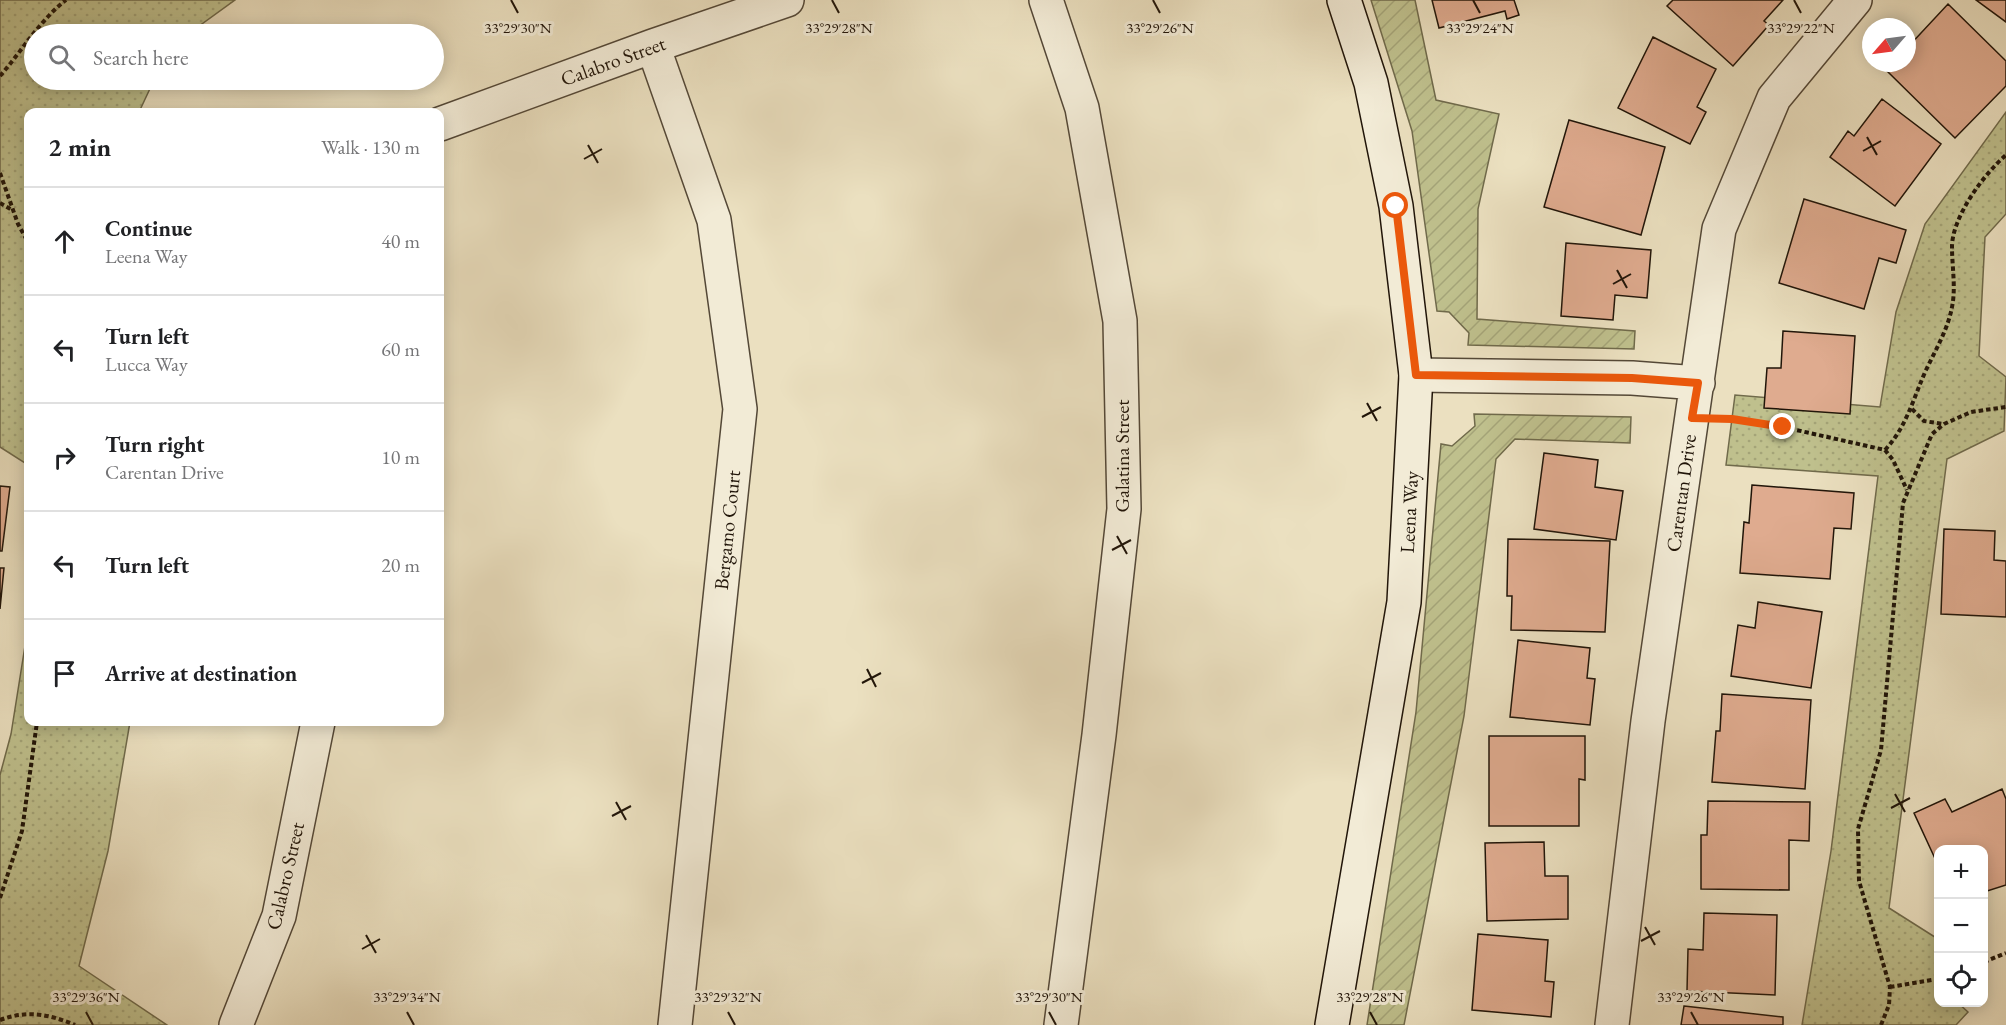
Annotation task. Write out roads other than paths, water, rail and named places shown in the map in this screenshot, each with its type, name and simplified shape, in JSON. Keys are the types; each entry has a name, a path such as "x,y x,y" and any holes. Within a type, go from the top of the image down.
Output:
{"street":[{"name":"Calabro Street","path":"444,123 787,0"},
{"name":"Galatina Street","path":"1046,0 1082,108 1120,321 1124,497 1099,735 1061,1025"},
{"name":"Leena Way","path":"1332,1025 1404,602 1416,375 1396,206 1371,83 1344,0"},
{"name":"Carentan Drive","path":"1612,1025 1648,721 1719,229 1774,98 1855,0"},
{"name":"Bergamo Court","path":"653,46 714,220 740,409 675,1025"},
{"path":"1416,375 1632,378 1698,383"},
{"name":"Calabro Street","path":"236,1025 279,916 317,726"}]}
